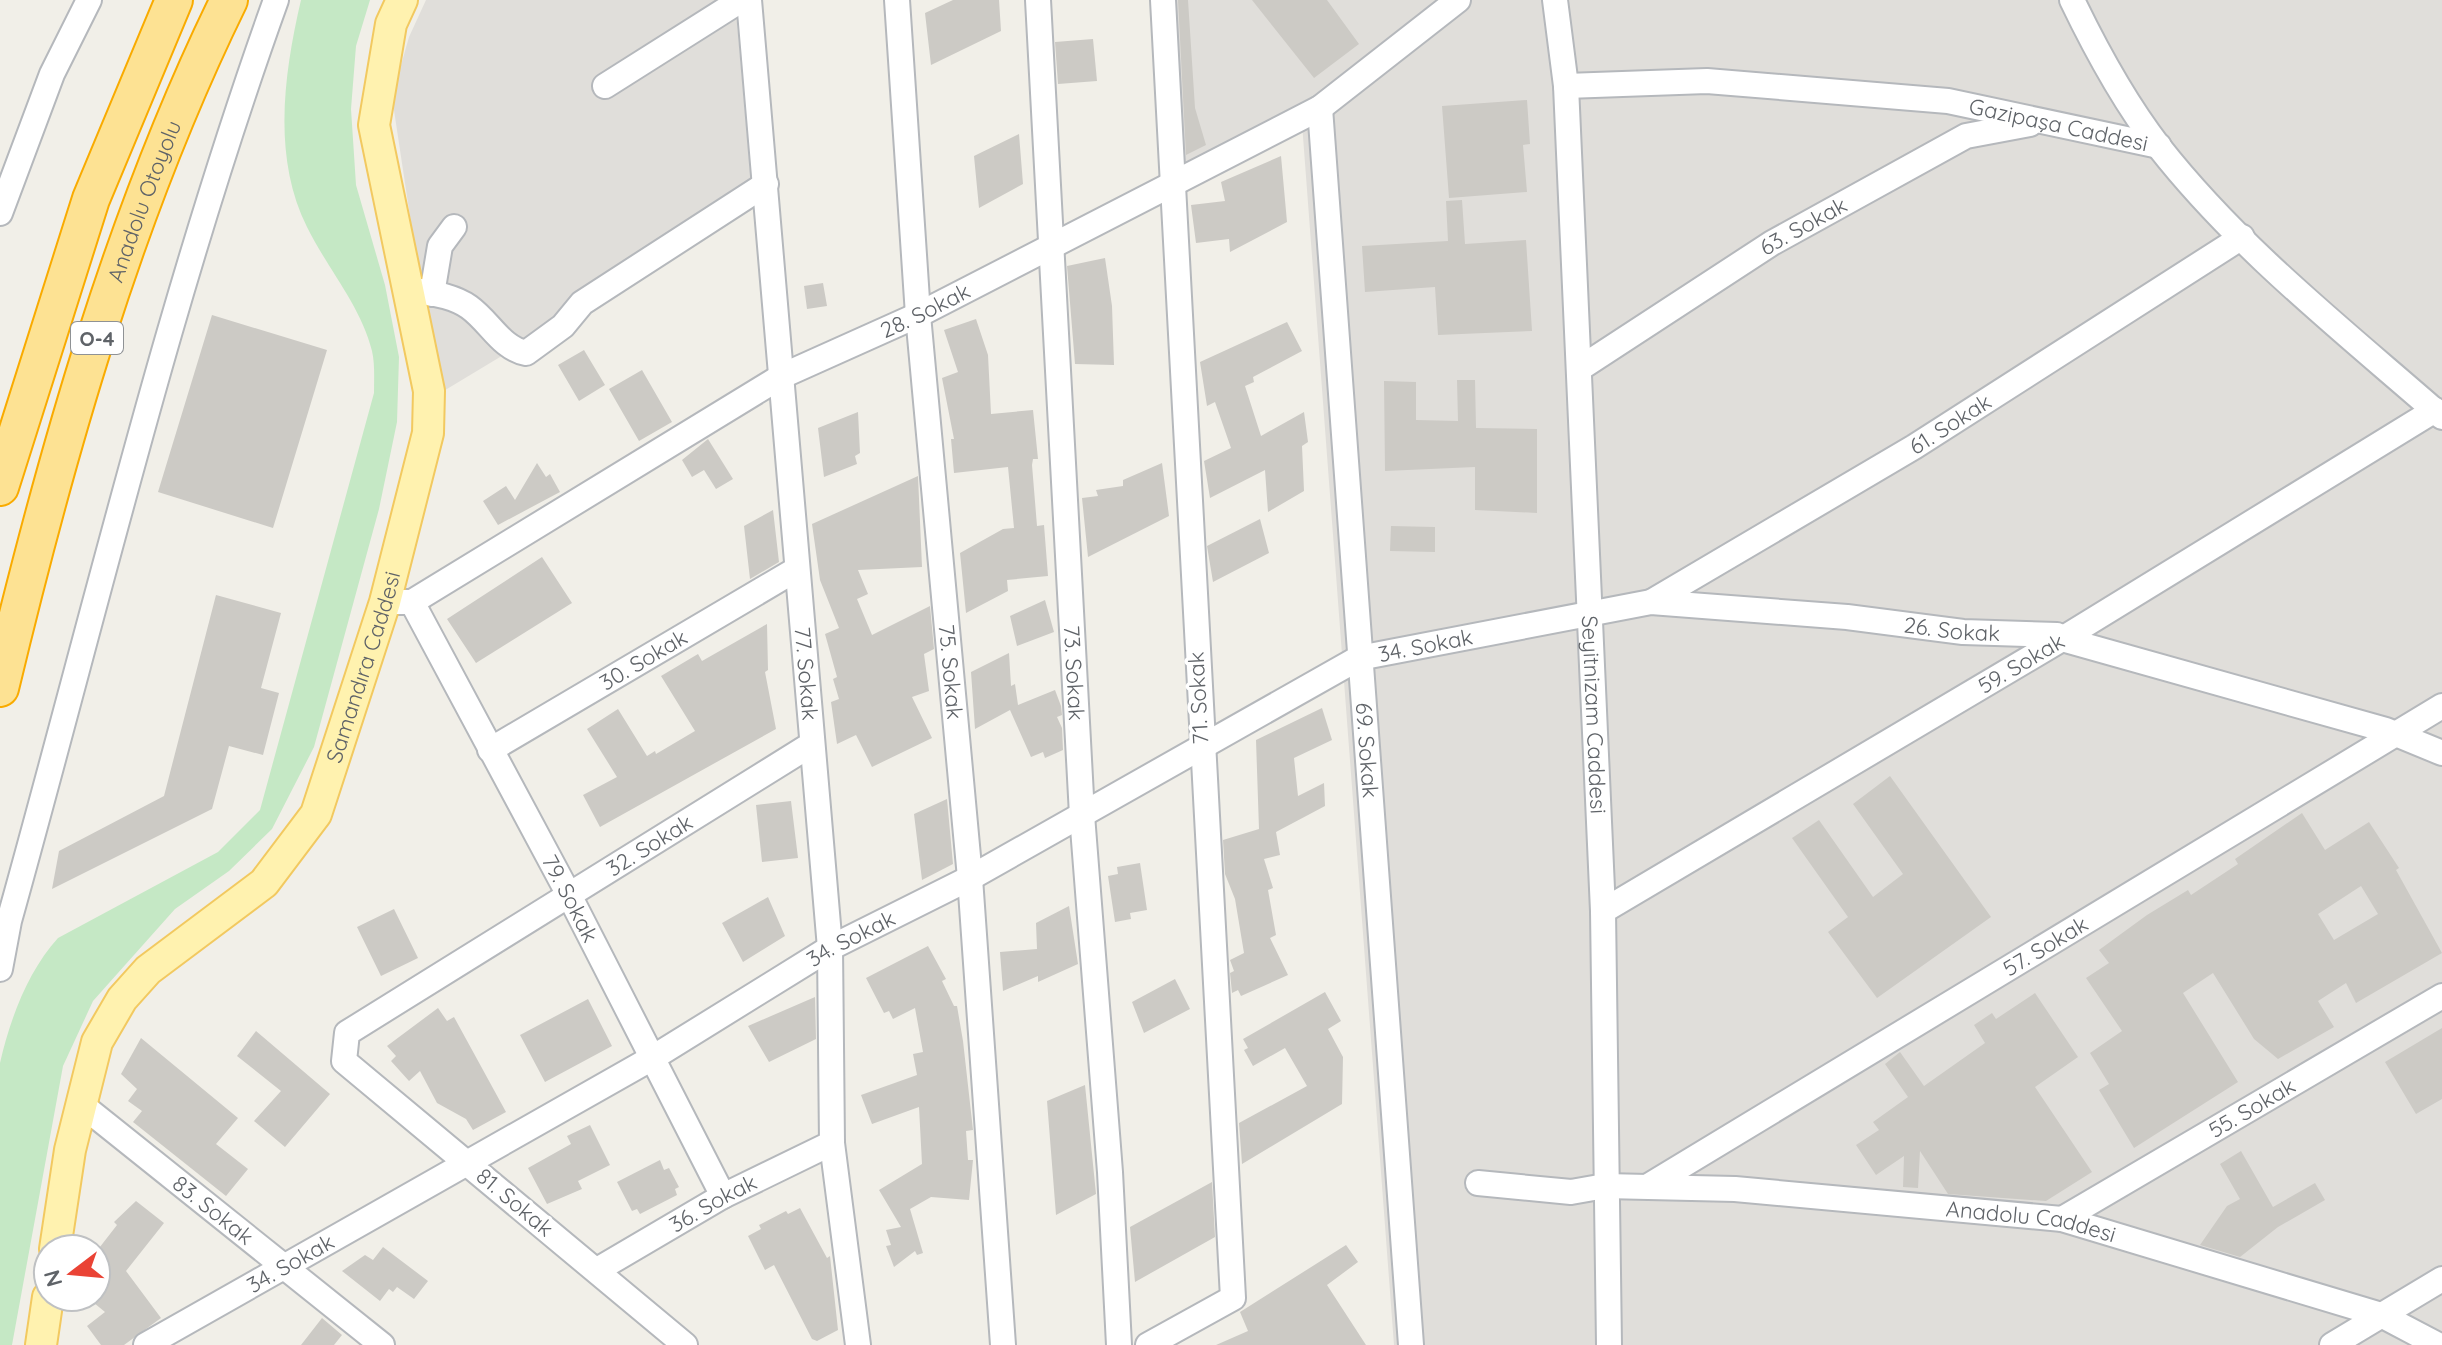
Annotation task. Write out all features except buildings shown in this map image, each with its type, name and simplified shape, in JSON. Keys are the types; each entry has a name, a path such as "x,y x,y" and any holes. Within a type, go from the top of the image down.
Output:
{"highway":[{"name":"O-4","path":"0,487 91,199 174,0"},
{"name":"Anadolu Otoyolu","path":"0,688 67,427 127,248 205,48 229,0"}],"main road":[{"name":"Samandıra Caddesi","path":"57,1233 70,1150 97,1042 122,999 148,970 264,883 316,814 399,602 428,433 429,391 421,291 374,125 382,62 391,24 402,0"},
{"path":"41,1345 46,1313"}],"street":[{"path":"0,213 52,74 89,0"},
{"path":"0,969 9,921 183,287 232,127 276,0"},
{"path":"605,86 741,0"},
{"name":"77. Sokak","path":"749,0 830,948 832,1143 858,1345"},
{"name":"75. Sokak","path":"897,0 918,315 970,878 1003,1345"},
{"name":"73. Sokak","path":"1038,0 1054,246 1082,815 1110,1172 1119,1345"},
{"name":"71. Sokak","path":"1148,1345 1233,1298 1163,0"},
{"name":"28. Sokak","path":"399,602 782,376 918,315 1320,108 1458,0"},
{"path":"1555,0 1566,86"},
{"path":"2072,0 2091,39 2159,146"},
{"name":"Gazipaşa Caddesi","path":"1566,86 1707,81 1948,101 2159,146 2242,237 2438,413"},
{"name":"Seyitnizam Caddesi","path":"1566,86 1603,911 1609,1345"},
{"name":"69. Sokak","path":"1320,108 1411,1345"},
{"name":"63. Sokak","path":"1579,369 1772,243 1966,136 2045,122"},
{"path":"454,227 440,246 421,291 468,307 511,350 526,353 563,326 582,303 766,184"},
{"name":"61. Sokak","path":"1651,602 1914,447 2242,237"},
{"name":"59. Sokak","path":"1603,911 2438,413"},
{"name":"30. Sokak","path":"490,750 797,569"},
{"name":"79. Sokak","path":"399,602 490,750 654,1057 723,1196"},
{"name":"26. Sokak","path":"1589,612 1651,602 1847,617 1963,632 2057,635 2062,639 2262,693 2395,734 2442,753"},
{"name":"34. Sokak","path":"146,1345 654,1057 830,948 970,878 1359,658 1589,612"},
{"name":"57. Sokak","path":"1650,1186 2442,706"},
{"name":"32. Sokak","path":"344,1061 347,1033 812,744"},
{"name":"55. Sokak","path":"2062,1219 2442,996"},
{"name":"81. Sokak","path":"344,1061 685,1345"},
{"name":"83. Sokak","path":"82,1105 382,1345"},
{"name":"36. Sokak","path":"597,1270 723,1196 832,1143"},
{"name":"Anadolu Caddesi","path":"1478,1183 1571,1192 1605,1186 1735,1189 2062,1219 2381,1315 2438,1345"},
{"path":"2332,1345 2442,1279"}],"shaded area":[{"path":"426,0 735,0 753,204 437,395 392,97 409,37"},
{"path":"1154,0 2442,0 2442,1345 1394,1345 1301,110 1160,186"}],"green space":[{"path":"301,0 370,0 356,46 351,109 356,185 385,285 399,357 397,422 379,509 314,747 272,829 229,871 175,909 93,1001 63,1066 12,1345 0,1345 0,1063 15,1013 29,980 58,938 218,852 260,810 374,393 373,356 367,334 307,227 289,172 284,115 290,56"}]}
